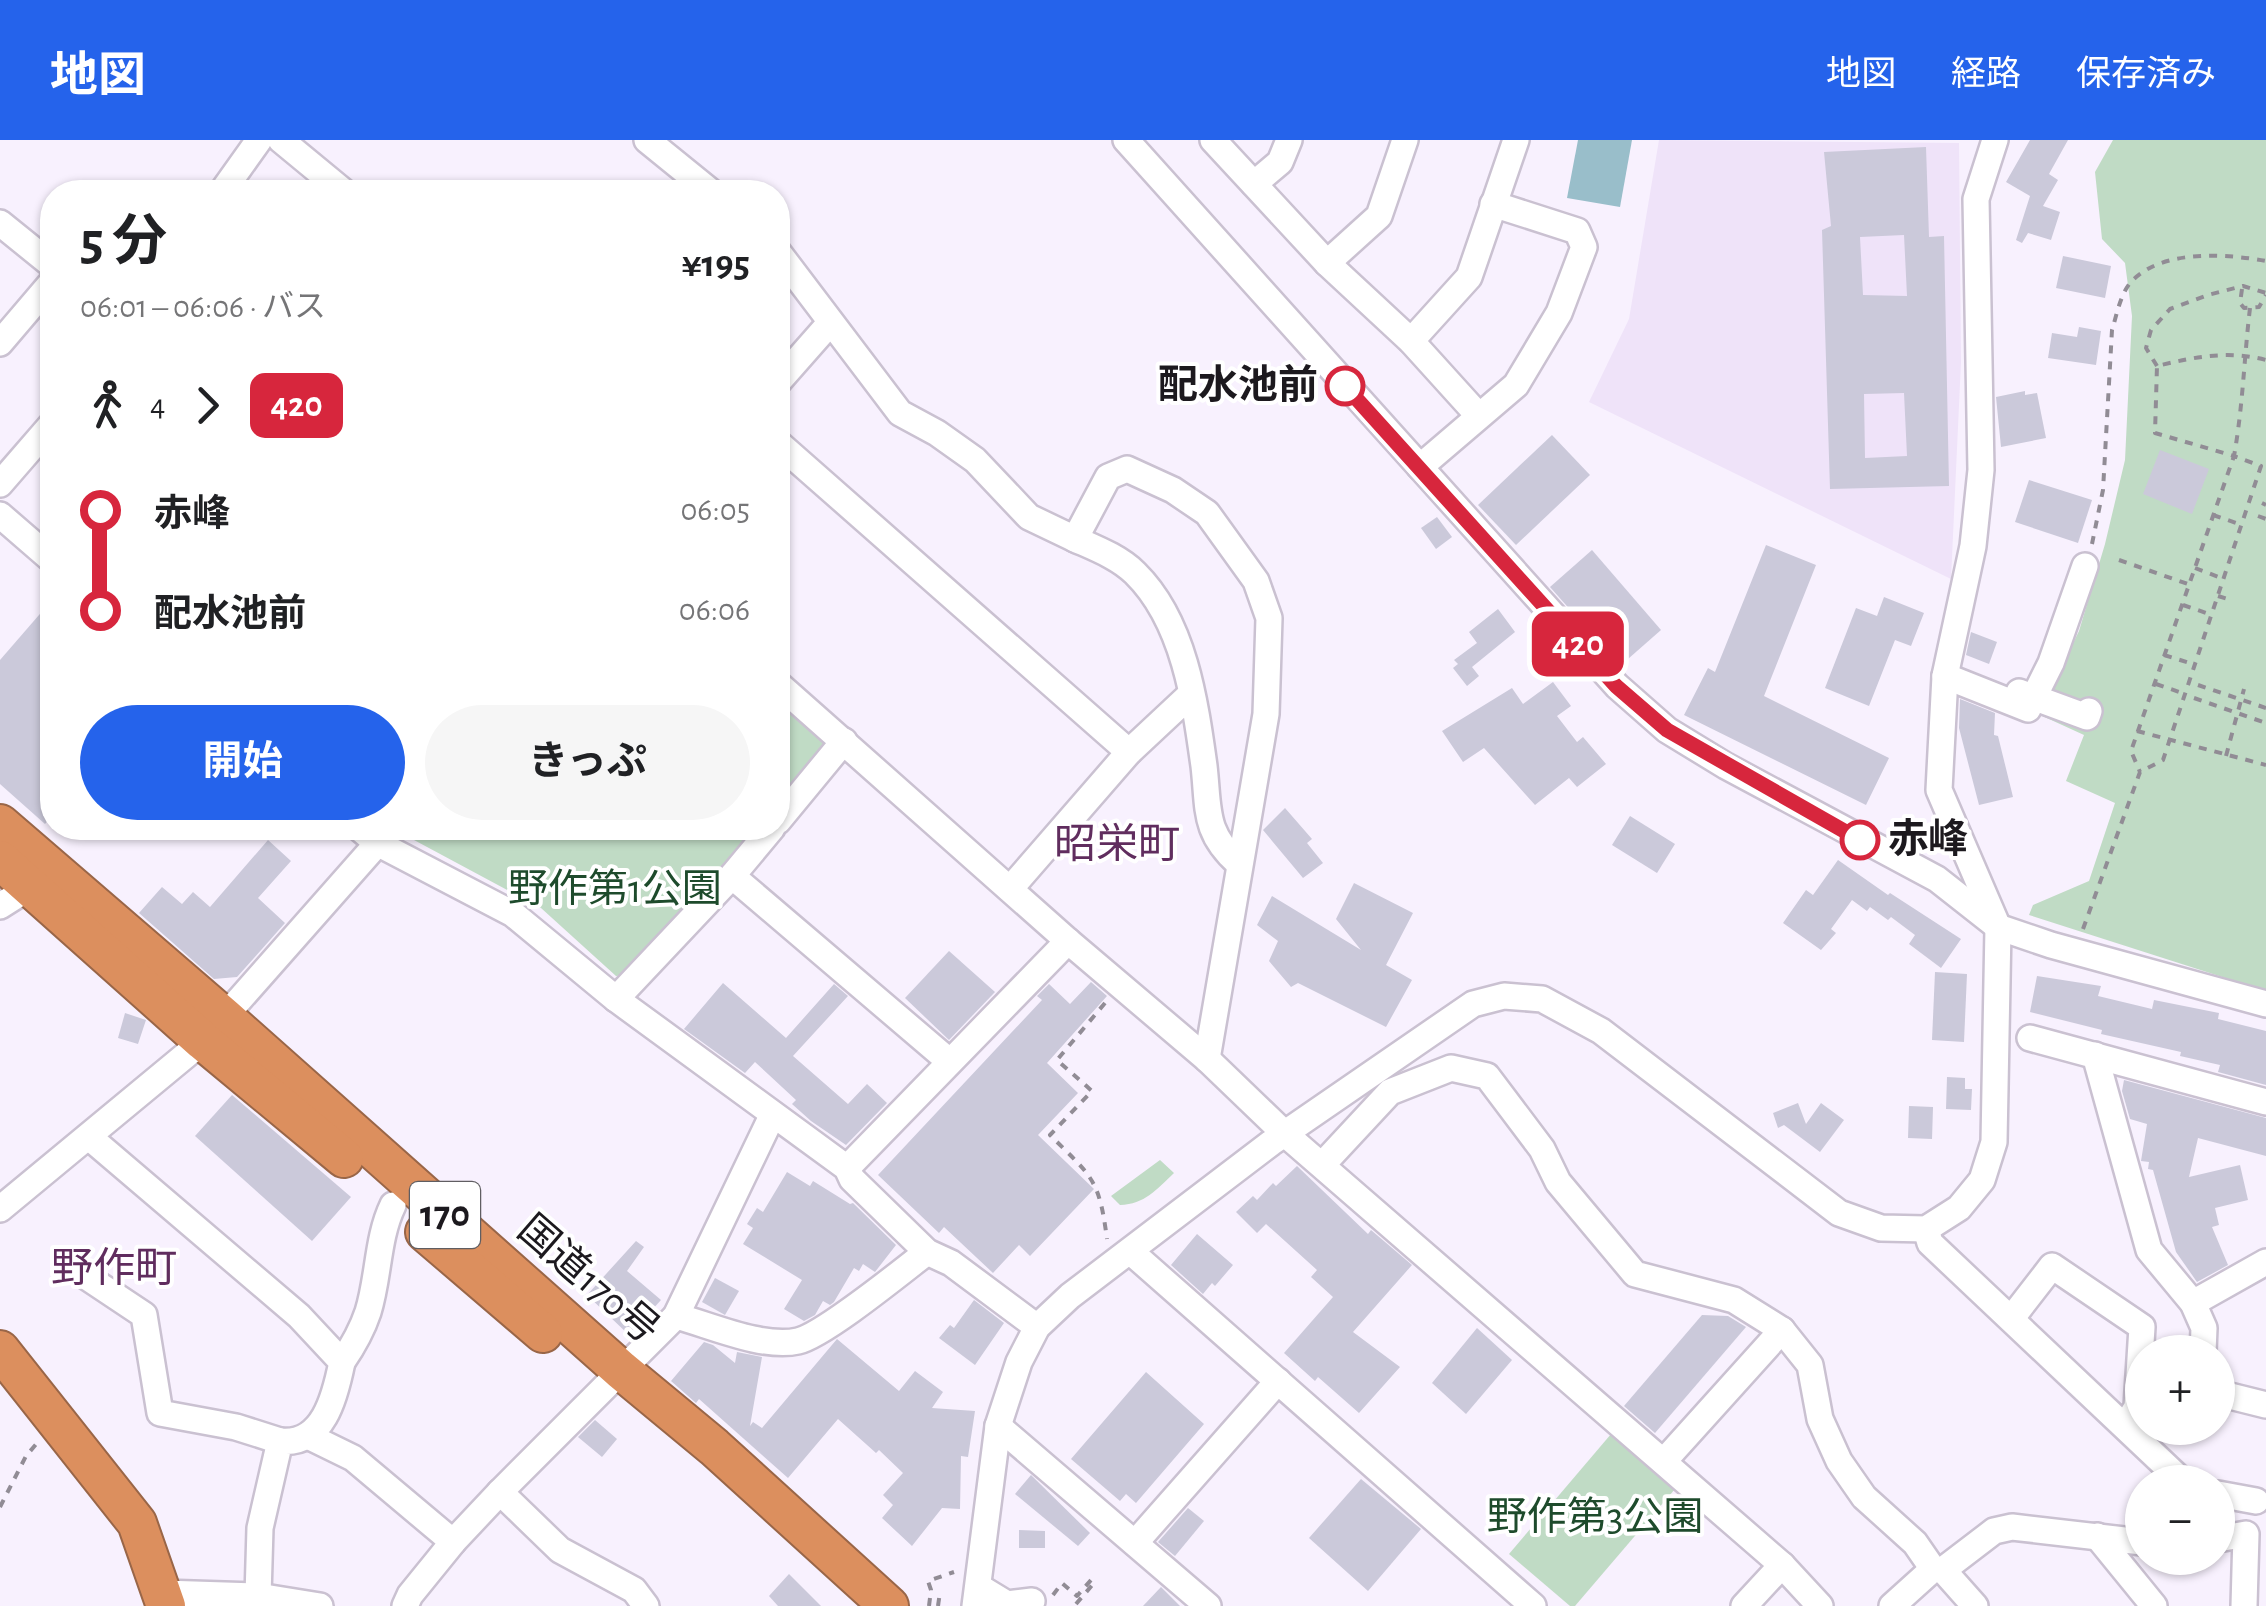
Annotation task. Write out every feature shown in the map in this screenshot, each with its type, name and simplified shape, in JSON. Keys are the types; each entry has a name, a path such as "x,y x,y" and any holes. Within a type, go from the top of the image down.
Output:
{"highway":[{"name":"国道170号","path":"0,824 393,1204 613,1378 714,1447 889,1606"},
{"name":"国道170号","path":"0,860 15,896 214,1029 412,1187 518,1264 613,1378 690,1456 852,1606"},
{"path":"0,1350 136,1523 165,1600"}],"street":[{"path":"231,180 259,140"},
{"path":"281,140 329,180"},
{"path":"647,140 696,180"},
{"path":"1126,140 1616,686 1667,730 1726,766 1937,879 1998,927 2266,1004"},
{"path":"1213,140 1327,263 1411,341 1478,415"},
{"path":"1254,184 1280,162 1290,140"},
{"path":"1327,263 1379,216 1405,140"},
{"path":"1411,341 1469,277 1516,140"},
{"path":"1038,1604 1007,1604 977,1597 998,1426 1019,1362 1037,1327 1120,1248 1473,1004 1504,996 1542,999 1601,1031 1839,1213 1881,1228 1926,1229 1958,1208 1982,1180 1994,1142 1998,927 1938,790 1947,671 1973,546 1981,470 1976,200 1995,140"},
{"path":"1420,466 1516,385 1559,313 1584,246 1578,230 1493,204"},
{"path":"0,223 40,255"},
{"path":"790,268 900,413 938,433 975,460 1029,517 1133,570 1153,594 1170,620 1190,695 1204,768 1206,805 1220,846 1238,864"},
{"path":"0,343 40,296"},
{"path":"790,368 830,323"},
{"path":"0,484 40,438"},
{"path":"790,454 1129,752"},
{"path":"1075,539 1108,476 1127,469 1173,490 1207,513 1256,581 1270,618 1266,714 1207,1059"},
{"path":"0,515 40,550"},
{"path":"1947,671 2028,709 2051,663 2088,556"},
{"path":"790,694 1207,1059 1284,1132 1782,1565 1820,1606"},
{"path":"1010,889 1129,752 1190,695"},
{"path":"2034,697 2087,717 2089,710"},
{"path":"790,806 844,741"},
{"path":"0,1209 214,1029 370,840"},
{"path":"388,840 514,914 616,999 847,1168 852,1178 927,1252 950,1263 1037,1327"},
{"path":"616,999 762,840"},
{"path":"732,876 950,1061"},
{"path":"847,1168 1068,941"},
{"path":"2030,1038 2266,1102"},
{"path":"2095,1055 2149,1250 2194,1303 2204,1335"},
{"path":"1322,1164 1390,1092 1451,1068 1487,1076 1542,1149 1558,1182 1634,1274 1734,1300 1782,1330 1810,1365 1820,1419 1839,1461 1864,1497 1916,1543 1975,1606"},
{"path":"405,1606 454,1542 500,1492 676,1316 772,1116"},
{"path":"88,1136 299,1316 342,1362"},
{"path":"75,1269 144,1315 160,1412 295,1443 314,1434 327,1414 342,1362 356,1342 368,1312 386,1220 393,1204"},
{"path":"1926,1229 1930,1243 2125,1425"},
{"path":"1120,1248 1533,1606"},
{"path":"676,1316 768,1342 799,1341 821,1330 927,1252"},
{"path":"2194,1303 2266,1262"},
{"path":"2011,1319 2052,1266 2142,1327 2142,1335"},
{"path":"1664,1461 1782,1330"},
{"path":"1135,1543 1278,1381"},
{"path":"2235,1397 2266,1405"},
{"path":"998,1426 1208,1606"},
{"path":"308,1436 353,1458 454,1542"},
{"path":"258,1596 260,1528 280,1441"},
{"path":"2146,1445 2166,1465"},
{"path":"500,1492 560,1550 635,1600"},
{"path":"2235,1497 2256,1501"},
{"path":"1892,1606 1994,1531 2012,1527 2125,1540"},
{"path":"2235,1536 2246,1534 2252,1603"},
{"path":"2097,1536 2154,1606"},
{"path":"1744,1606 1782,1565"},
{"path":"165,1600 258,1596 320,1606"}],"path":[{"path":"2088,556 2103,490 2112,330 2132,280 2156,266 2197,255 2266,260"},
{"path":"2081,934 2140,772 2162,760 2263,467 2155,433 2157,366 2146,348 2151,330 2170,309 2208,294 2243,286 2266,294 2259,307 2240,303 2243,286"},
{"path":"2140,772 2131,751 2234,456 2244,402 2250,308"},
{"path":"2157,366 2208,354 2245,354 2266,360"},
{"path":"2212,515 2242,525"},
{"path":"2258,516 2266,519"},
{"path":"2119,560 2188,584"},
{"path":"2194,568 2224,579"},
{"path":"2218,596 2228,599"},
{"path":"2182,604 2212,615"},
{"path":"2164,655 2195,665"},
{"path":"2154,684 2185,694"},
{"path":"2198,685 2266,708"},
{"path":"2226,756 2244,688"},
{"path":"2194,698 2266,723"},
{"path":"2137,731 2266,765"},
{"path":"1120,1248 1092,1177 1050,1135 1092,1092 1057,1060 1121,986"},
{"path":"0,1507 26,1456 55,1421"},
{"path":"929,1606 928,1581 954,1572"},
{"path":"1038,1604 1062,1582 1077,1596 1090,1580 1094,1583 1076,1604"},
{"path":"938,1606 940,1592"}],"shaded area":[{"path":"1659,140 1959,143 1961,362 1951,579 1589,402 1629,319"}],"green space":[{"path":"2113,140 2266,140 2266,991 2029,915 2033,905 2089,881 2115,803 2066,781 2084,735 2038,714 2079,631 2125,460 2132,316 2125,263 2102,239 2095,172"},
{"path":"790,708 830,742 790,788"},
{"name":"野作第1公園","path":"414,840 744,840 626,975 616,976 541,908"},
{"path":"1160,1160 1174,1173 1150,1195 1120,1205 1111,1196"},
{"name":"野作第3公園","path":"1617,1427 1681,1482 1575,1606 1570,1606 1509,1554"}],"water":[{"path":"1578,140 1632,140 1620,207 1567,198"}],"building":[{"path":"2030,140 2068,140 2049,174 2058,180 2043,206 2060,212 2051,240 2028,233 2022,243 2016,240 2030,196 2006,182"},
{"path":"1926,147 1929,237 1944,236 1949,486 1830,489 1822,230 1831,226 1824,152","holes":["1904,235 1907,296 1863,295 1860,237","1904,393 1907,456 1865,458 1864,394"]},
{"path":"2063,256 2111,266 2105,298 2056,288"},
{"path":"2079,327 2101,331 2096,365 2048,358 2052,333 2077,337"},
{"path":"2025,391 2025,395 2037,393 2046,438 2001,447 1996,397"},
{"path":"1552,435 1590,475 1516,545 1478,505"},
{"path":"2160,450 2209,469 2192,514 2143,494"},
{"path":"2029,480 2092,500 2078,543 2015,522"},
{"path":"1437,517 1452,537 1436,549 1421,528"},
{"path":"1766,545 1816,565 1764,696 1889,758 1866,805 1684,715 1708,668 1715,672"},
{"path":"1592,550 1661,630 1620,666 1550,587"},
{"path":"1884,597 1924,613 1911,646 1895,640 1869,706 1825,688 1856,608 1877,616"},
{"path":"1498,609 1515,632 1472,667 1479,676 1467,686 1453,668 1458,664 1454,660 1477,643 1469,632"},
{"path":"40,614 40,820 0,784 0,660"},
{"path":"1971,632 1997,642 1989,664 1966,655"},
{"path":"1553,682 1571,706 1557,716 1577,742 1583,737 1606,764 1577,787 1569,778 1535,805 1484,748 1463,762 1442,731 1512,688 1523,704"},
{"path":"1960,699 1995,713 1994,735 1998,736 2013,797 1979,805 1959,728"},
{"path":"1285,808 1312,839 1307,843 1323,863 1303,878 1263,830"},
{"path":"1630,816 1675,844 1657,873 1612,845"},
{"path":"268,840 291,861 258,898 285,923 237,977 214,979 139,913 162,887 182,904 193,892 210,907"},
{"path":"1838,860 1961,939 1941,968 1909,944 1915,935 1891,917 1888,920 1870,907 1867,911 1852,900 1831,929 1836,933 1821,950 1783,923 1806,890 1813,895"},
{"path":"1354,883 1413,913 1386,965 1412,980 1386,1027 1298,983 1291,987 1269,961 1278,941 1257,925 1272,896 1361,950 1336,919"},
{"path":"949,951 995,992 949,1040 905,998"},
{"path":"1935,972 1967,974 1964,1042 1932,1040"},
{"path":"2037,976 2101,986 2098,996 2152,1009 2154,1000 2219,1013 2218,1019 2266,1031 2266,1085 2218,1072 2220,1065 2180,1056 2181,1052 2101,1034 2102,1030 2030,1012"},
{"path":"1091,982 1107,996 1047,1063 1078,1093 1038,1135 1094,1189 1030,1256 1019,1245 993,1273 944,1227 939,1233 878,1175 1042,1000 1037,996 1049,984 1070,1004"},
{"path":"723,983 786,1038 834,984 848,996 793,1056 848,1104 867,1084 887,1103 846,1145 792,1104 796,1100 755,1062 745,1073 684,1029"},
{"path":"125,1013 146,1020 138,1044 118,1038"},
{"path":"1947,1077 1965,1078 1965,1089 1972,1089 1971,1110 1946,1109"},
{"path":"2124,1080 2266,1118 2266,1156 2198,1138 2189,1177 2240,1165 2248,1200 2215,1208 2219,1225 2212,1227 2228,1265 2197,1282 2176,1252 2153,1170 2148,1169 2149,1162 2141,1161 2147,1124 2130,1119 2122,1091"},
{"path":"232,1095 351,1197 312,1241 195,1136"},
{"path":"1798,1103 1806,1124 1821,1103 1844,1120 1820,1152 1784,1125 1778,1128 1773,1113"},
{"path":"1909,1106 1933,1107 1932,1139 1908,1138"},
{"path":"1297,1166 1368,1234 1371,1230 1412,1265 1353,1332 1400,1367 1359,1413 1284,1353 1333,1297 1311,1277 1317,1270 1266,1224 1257,1233 1236,1212 1253,1196 1257,1200 1273,1183 1276,1186"},
{"path":"787,1172 853,1203 896,1245 875,1272 863,1264 859,1271 854,1268 834,1302 830,1305 823,1301 815,1315 804,1321 784,1309 802,1280 743,1244 753,1228 747,1224 757,1208 763,1212"},
{"path":"1197,1234 1233,1265 1203,1294 1171,1265"},
{"path":"636,1241 644,1247 627,1271 661,1300 629,1335 587,1295"},
{"path":"715,1278 739,1291 725,1315 702,1302"},
{"path":"974,1300 1004,1323 975,1365 939,1338 950,1325 954,1328"},
{"path":"1702,1315 1728,1316 1746,1327 1655,1433 1624,1406"},
{"path":"1477,1328 1512,1360 1466,1414 1432,1383"},
{"path":"837,1339 899,1391 915,1371 943,1392 932,1408 975,1411 968,1457 961,1456 960,1509 942,1508 912,1546 882,1518 893,1505 883,1495 903,1473 838,1419 788,1478 699,1399 696,1403 671,1381 704,1342 735,1363 737,1352 762,1357 750,1426 753,1422 762,1428"},
{"path":"1146,1372 1204,1424 1136,1503 1126,1494 1120,1501 1071,1459"},
{"path":"595,1420 617,1439 602,1457 578,1437"},
{"path":"1031,1475 1090,1533 1078,1546 1015,1494"},
{"path":"1361,1479 1421,1529 1368,1591 1309,1538"},
{"path":"1188,1508 1204,1521 1175,1556 1158,1542"},
{"path":"1019,1530 1045,1531 1045,1548 1019,1548"},
{"path":"789,1574 821,1606 778,1606 769,1596"},
{"path":"1161,1587 1180,1606 1143,1606"}],"bus line":[{"name":"420","path":"1345,386 1616,686 1667,730 1860,840"}],"place":[{"name":"配水池前","path":"1345,386"},
{"name":"赤峰","path":"1860,840"}],"district":[{"name":"昭栄町","path":"1117,845"},
{"name":"野作町","path":"114,1269"}]}
